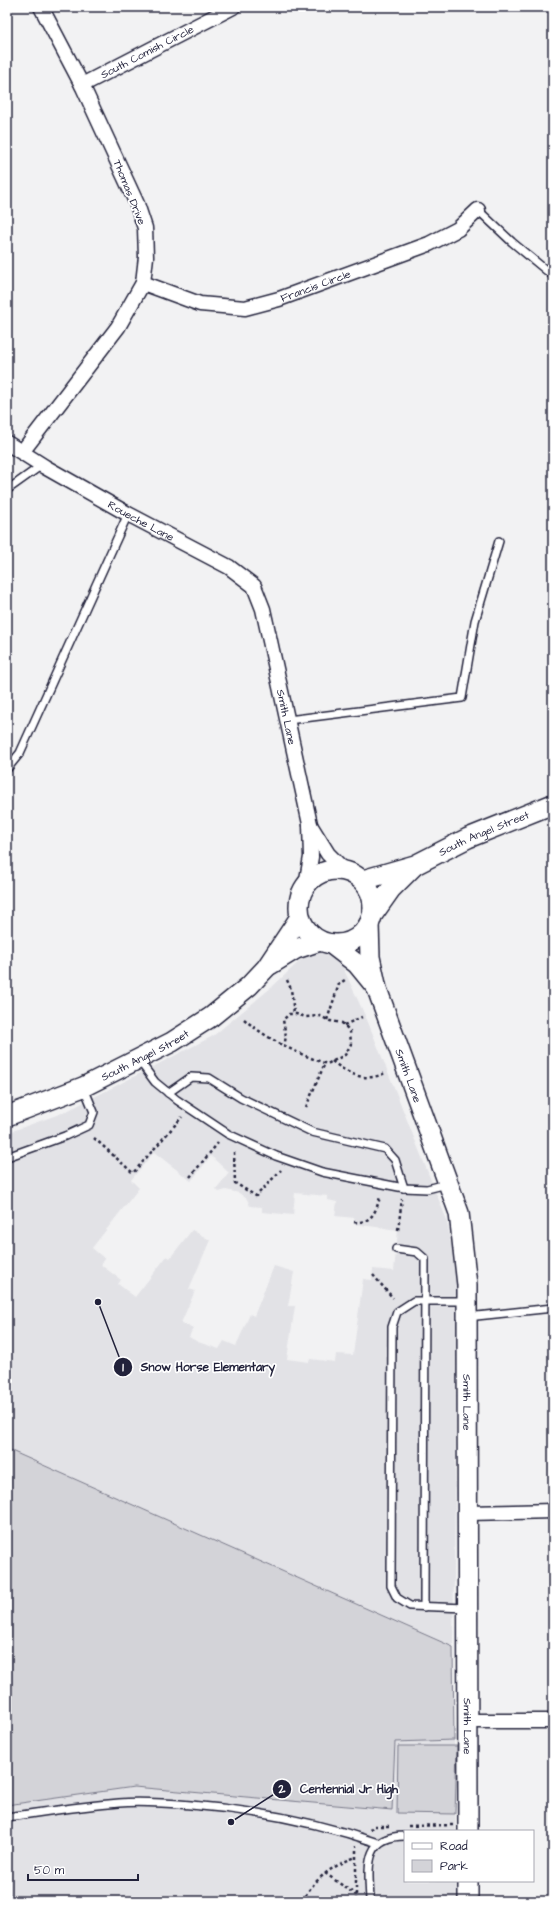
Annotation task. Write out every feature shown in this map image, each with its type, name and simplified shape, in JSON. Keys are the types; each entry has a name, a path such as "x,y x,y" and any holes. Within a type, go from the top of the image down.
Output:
{"street":[{"name":"Thomas Drive","path":"22,452 118,327 143,283 146,257 145,228 137,204 82,86 41,7"},
{"name":"South Comish Circle","path":"82,86 233,7"},
{"name":"Francis Circle","path":"143,283 200,304 245,308 279,299 429,244 458,229 478,210"},
{"name":"Roueche Lane","path":"7,443 42,465 128,514 230,567 254,586 263,609"},
{"name":"Smith Lane","path":"263,609 310,824 311,857 306,885"},
{"name":"South Angel Street","path":"363,880 415,865 468,838 553,804"},
{"name":"Smith Lane","path":"310,824 328,854 344,870"},
{"name":"South Angel Street","path":"372,919 391,889 415,865"},
{"path":"333,869 344,870 363,880 370,889 374,900 372,919 362,934 352,941 342,944 326,942 312,935 304,927 300,917 299,906 301,895 306,885 313,877 333,869"},
{"name":"South Angel Street","path":"7,1116 83,1087 172,1042 212,1017 250,986 266,968 300,917"},
{"name":"Smith Lane","path":"372,919 370,957 377,989 459,1213 467,1285 468,1830"},
{"name":"Smith Lane","path":"326,942 357,964 377,989"},
{"name":"South Angel Street","path":"266,968 296,949 326,942"},
{"path":"467,1513 553,1511"},
{"path":"468,1721 553,1721"},
{"path":"468,1882 468,1901"}],"lane":[{"path":"478,210 512,242 553,276"},
{"path":"7,490 42,465"},
{"path":"7,769 20,753 128,514"},
{"path":"288,720 462,698 474,621 499,541"},
{"path":"138,1059 155,1082 168,1093 228,1134 276,1156 322,1172 404,1188 427,1190 448,1184"},
{"path":"168,1093 191,1077 209,1078 241,1098 312,1132 386,1149 395,1160 404,1188"},
{"path":"7,1157 65,1136 89,1125 94,1112 83,1087"},
{"path":"396,1249 417,1252 425,1259 424,1607"},
{"path":"468,1608 410,1606 398,1598 392,1586 392,1326 397,1312 414,1301 426,1301 467,1309 553,1308"},
{"path":"7,1817 119,1803 176,1804 214,1807 279,1816 340,1830 378,1843"},
{"path":"370,1901 369,1860 378,1843 390,1836 404,1836"}],"path":[{"path":"327,1020 339,984 346,979"},
{"path":"287,980 291,989 294,1014"},
{"path":"244,1019 260,1033 284,1047 324,1063 332,1062 345,1055 350,1044 350,1031 342,1023 327,1020 320,1016 306,1017 289,1014 284,1020 286,1036 284,1047"},
{"path":"344,1025 362,1017"},
{"path":"332,1062 346,1073 360,1077 375,1078 385,1073"},
{"path":"306,1107 324,1063"},
{"path":"94,1138 133,1173 182,1117"},
{"path":"190,1177 218,1143"},
{"path":"234,1152 235,1183 256,1196 281,1170"},
{"path":"354,1222 363,1223 371,1218 376,1211 380,1197"},
{"path":"398,1230 402,1199"},
{"path":"373,1275 393,1298"},
{"path":"302,1901 308,1890 325,1873 341,1863 356,1858"},
{"path":"325,1873 356,1895"}],"shaded area":[{"path":"320,951 339,959 368,1022 446,1218 458,1276 453,1647 7,1449 7,1133 65,1112 213,1036 272,987 305,956","holes":["154,1152 191,1181 211,1156 229,1173 216,1189 219,1192 226,1190 239,1193 247,1199 250,1206 262,1207 262,1212 293,1215 295,1193 328,1196 328,1200 337,1202 335,1216 355,1218 354,1224 398,1230 394,1271 373,1269 372,1280 363,1279 353,1355 336,1354 335,1362 310,1359 309,1362 287,1359 295,1306 288,1306 294,1272 274,1266 254,1316 250,1314 236,1346 224,1341 219,1349 198,1342 189,1337 193,1328 181,1323 195,1291 189,1289 210,1240 192,1230 170,1258 167,1256 135,1297 118,1284 121,1280 101,1265 105,1259 92,1248 139,1188 131,1180"]},
{"path":"454,1740 456,1830 404,1830 404,1882 457,1882 457,1901 7,1901 7,1805 134,1787 392,1810 395,1742"}],"green space":[{"path":"7,1449 453,1647 454,1740 395,1742 392,1810 134,1787 7,1805"},
{"path":"398,1746 457,1746 455,1814 397,1813"}],"place":[{"name":"Snow Horse Elementary","path":"98,1302"},
{"name":"Centennial Jr High","path":"231,1822"}]}
